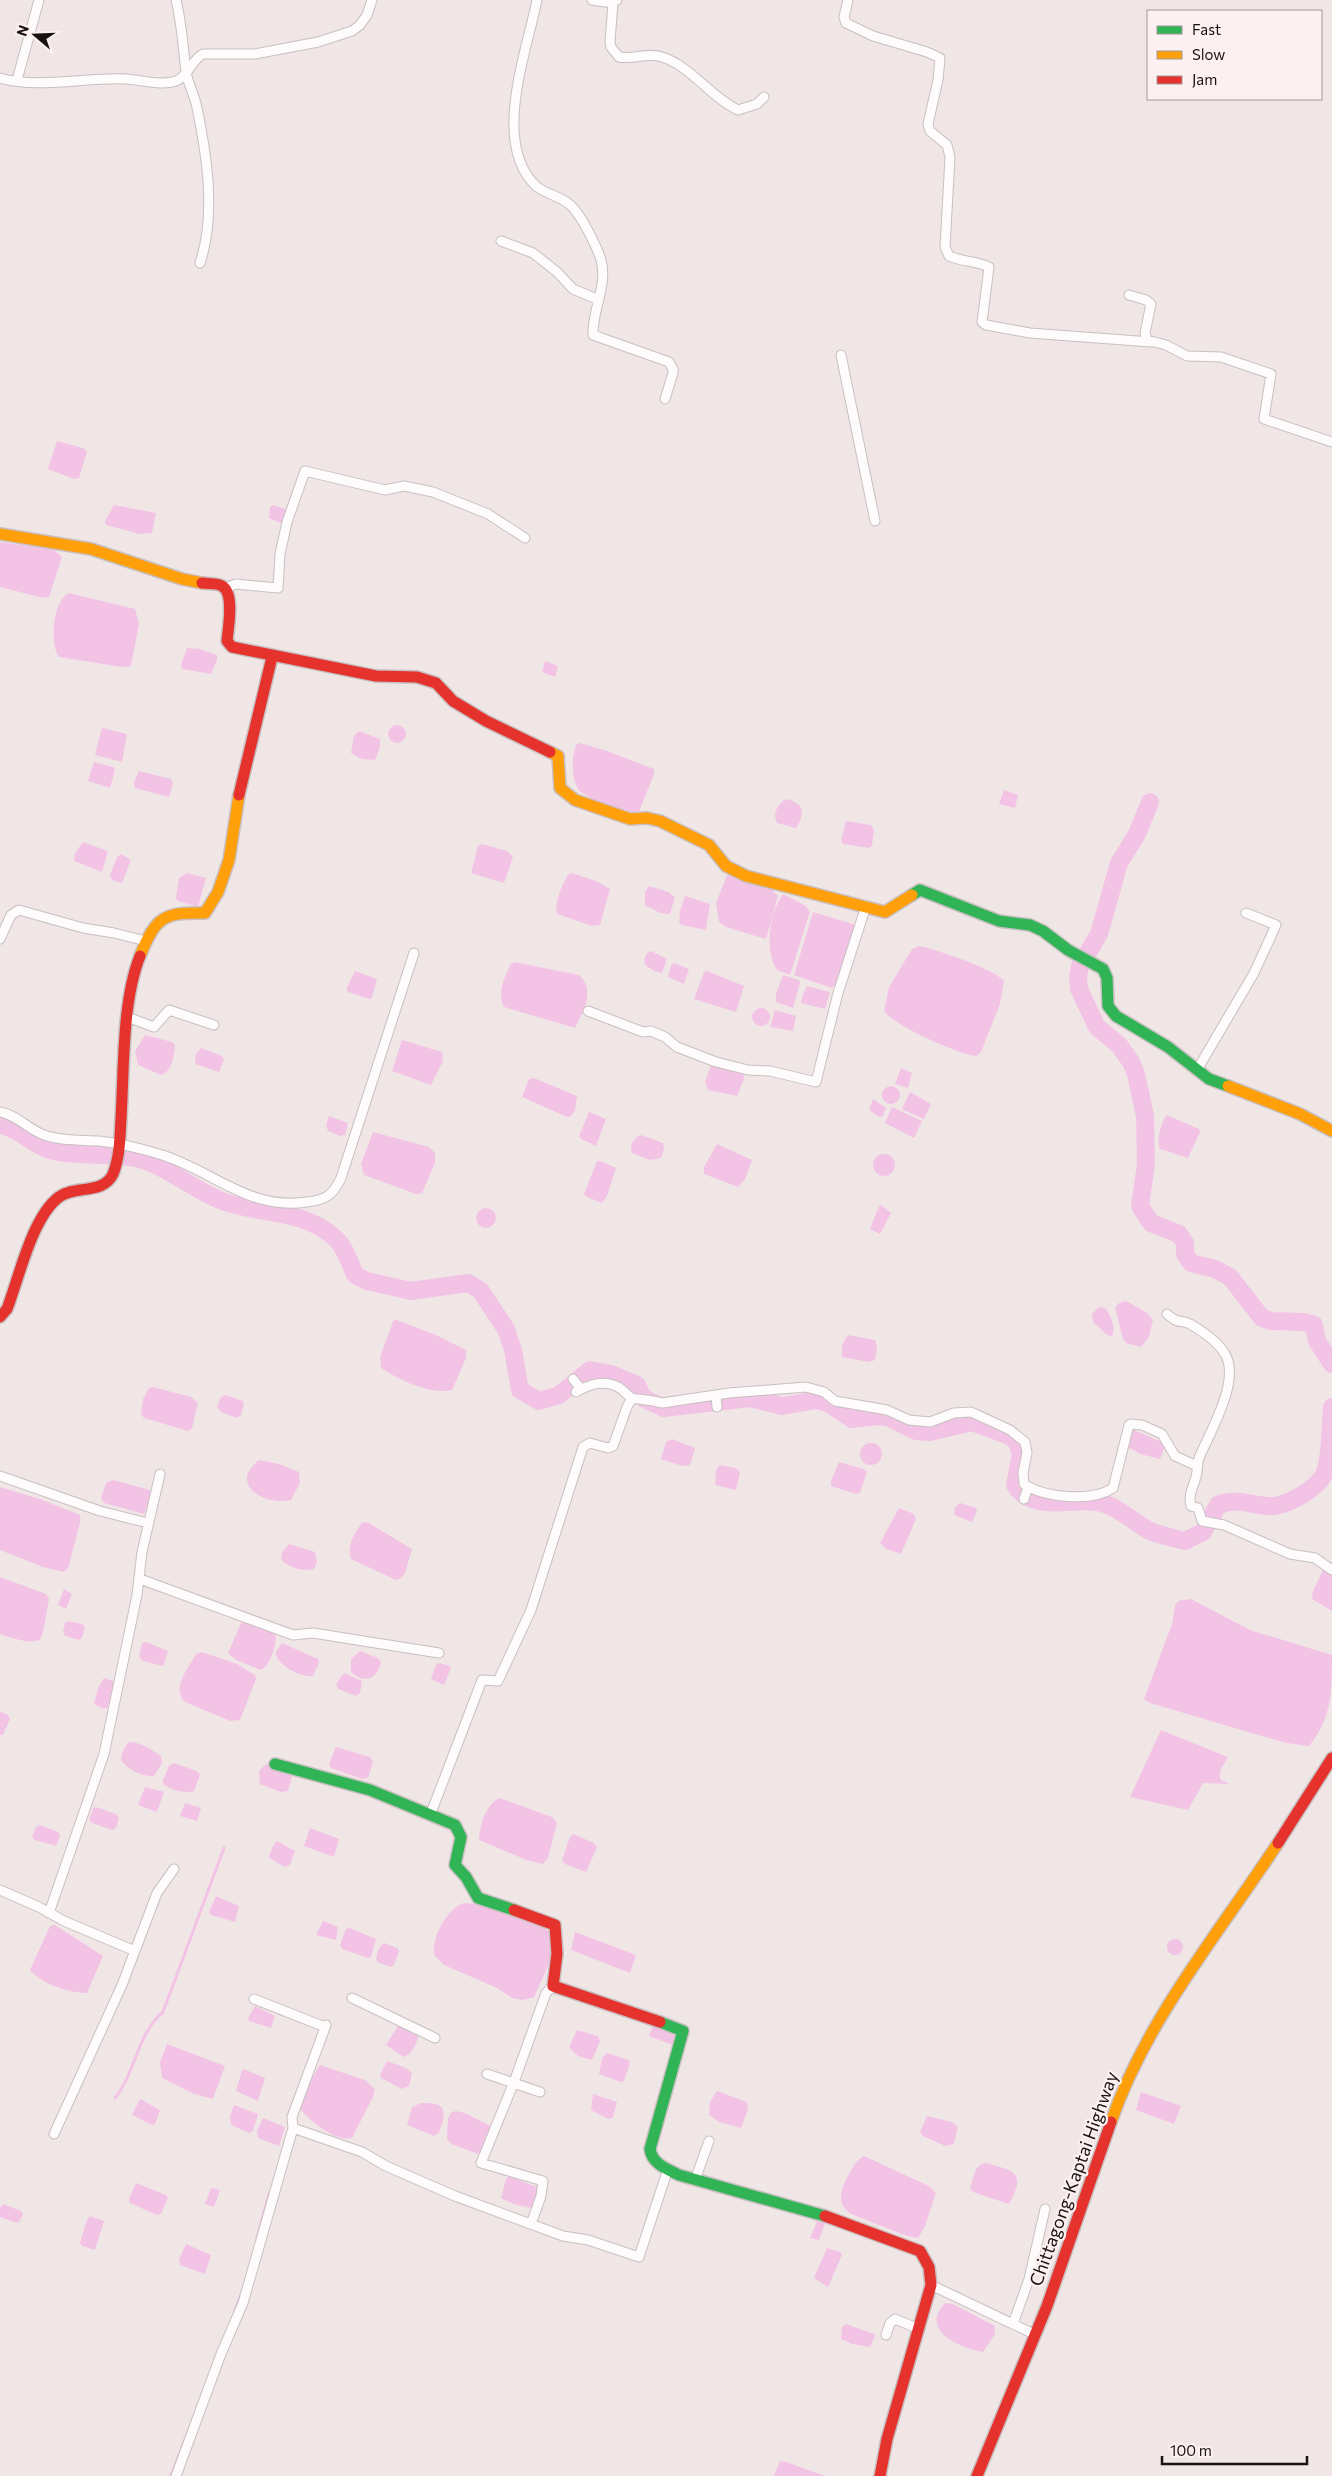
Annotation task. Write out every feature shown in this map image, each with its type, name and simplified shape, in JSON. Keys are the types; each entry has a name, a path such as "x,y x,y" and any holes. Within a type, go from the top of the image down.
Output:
{"street":[{"path":"17,80 39,0"},
{"path":"176,0 186,73 197,106 206,156 207,222 204,250 200,263"},
{"path":"0,78 66,82 125,79 171,82 178,80 186,73 197,57 203,54 254,54 293,49 352,31 364,21 372,0"},
{"path":"538,0 520,68 514,124 516,146 528,177 538,187 560,198 577,211 600,258 602,282 593,328 595,336 660,357 672,365 673,373 665,399"},
{"path":"592,0 615,1 610,42 614,52 619,57 629,58 653,55 668,59 738,110 757,104 764,97"},
{"path":"848,0 844,17 846,23 873,36 927,52 940,58 938,80 928,124 930,131 947,145 950,157 945,247 950,256 962,261 978,262 989,267 982,322 986,325 1030,333 1152,342 1166,345 1187,356 1221,357 1271,374 1264,419 1332,442"},
{"path":"501,240 533,254 557,272 573,289 598,300"},
{"path":"1129,295 1146,300 1151,304 1145,333 1147,340 1152,342"},
{"path":"841,355 875,521"},
{"path":"0,534 91,549 182,579 225,588 236,584 278,588 280,554 287,522 305,471 385,490 404,486 432,492 488,514 525,538"},
{"path":"225,588 230,608 227,641 232,648 382,677 417,678 436,683 453,701 486,721 558,756 560,788 568,796 622,817 630,819 648,818 660,821 709,845 726,866 746,876 886,912 917,890 924,891 999,921 1036,927 1078,956 1103,969 1107,978 1108,999 1112,1012 1128,1025 1168,1047 1209,1078 1292,1110 1332,1131"},
{"path":"0,1317 7,1309 31,1247 51,1206 61,1195 106,1184 113,1176 118,1147 129,998 146,941 155,925 165,916 176,913 205,913 211,907 225,871 238,823 238,801 272,657"},
{"path":"588,1011 643,1032 651,1031 665,1037 677,1047 695,1055 748,1070 770,1072 816,1082 838,993 866,906"},
{"path":"0,939 10,914 19,910 83,928 120,934 146,941"},
{"path":"1197,1070 1254,973 1276,925 1246,913"},
{"path":"0,1112 20,1119 46,1136 160,1154 241,1193 262,1200 288,1205 319,1201 335,1191 414,953"},
{"path":"127,1017 154,1027 169,1010 214,1024"},
{"path":"1167,1314 1176,1322 1188,1323 1215,1342 1226,1355 1230,1373 1227,1391 1197,1466 1196,1478 1189,1494 1191,1506 1198,1508 1202,1521 1219,1524 1290,1554 1315,1558 1332,1570"},
{"path":"577,1387 601,1383 618,1387 632,1398 648,1399 662,1404 717,1401 806,1387 824,1392 835,1401 887,1410 915,1421 930,1422 954,1413 972,1412 1010,1430 1025,1442 1027,1453 1022,1478 1026,1492 1060,1496 1104,1494 1113,1488 1124,1438 1131,1424 1142,1425 1155,1430 1167,1440 1174,1456 1197,1466"},
{"path":"431,1813 482,1680 498,1681 531,1610 583,1448 590,1444 608,1448 613,1446 632,1398"},
{"path":"49,1913 104,1754 140,1579 142,1552 160,1474"},
{"path":"0,1476 100,1511 148,1523"},
{"path":"140,1579 293,1635 313,1633 439,1653"},
{"name":"Chittagong-Kaptai Highway","path":"977,2476 1036,2335 1110,2118 1133,2066 1167,2008 1277,1845 1332,1758"},
{"path":"275,1764 370,1790 431,1813 455,1825 460,1830 460,1845 455,1864 466,1877 478,1898 555,1926 557,1954 553,1986 546,1993 514,2082 481,2163 543,2181 541,2196 531,2224"},
{"path":"54,2134 122,1985 157,1893 174,1869"},
{"path":"0,1890 64,1921 134,1950"},
{"path":"553,1986 581,1998 658,2020 683,2031 650,2149 653,2159 668,2170 695,2180 840,2222 909,2245 920,2251 928,2261 932,2274 931,2285 887,2438 880,2476"},
{"path":"352,1998 435,2038"},
{"path":"176,2476 221,2354 243,2303 293,2128 292,2117 326,2026 254,1999"},
{"path":"487,2074 540,2092"},
{"path":"293,2128 362,2152 386,2166 455,2196 563,2236 588,2240 639,2257 668,2170"},
{"path":"695,2180 709,2141"},
{"path":"1013,2324 1029,2279 1044,2209"},
{"path":"931,2285 1036,2335"},
{"path":"886,2335 890,2323 895,2319 919,2329"}],"shaded area":[{"path":"57,441 83,448 87,452 79,478 74,479 48,469"},
{"path":"114,505 156,513 152,533 140,534 106,525 105,521"},
{"path":"273,505 288,510 283,524 269,518 270,507"},
{"path":"0,542 53,549 62,557 49,597 43,598 0,587"},
{"path":"69,593 135,609 139,624 131,666 122,667 59,657 54,642 54,623 59,604"},
{"path":"187,648 200,649 217,655 217,660 211,674 182,669 181,665"},
{"path":"545,661 558,666 555,677 542,672"},
{"path":"393,725 401,725 406,730 404,741 393,743 388,738 388,730"},
{"path":"102,728 127,734 122,762 95,755"},
{"path":"359,731 380,739 380,747 375,760 362,759 351,753 354,736"},
{"path":"580,743 654,769 654,774 638,814 599,803 579,791 574,780 573,757 576,745"},
{"path":"94,762 113,767 115,770 110,788 88,781"},
{"path":"139,771 171,779 173,783 169,797 135,788 134,782"},
{"path":"1004,790 1018,795 1015,808 999,804"},
{"path":"786,799 797,803 802,809 801,818 796,828 777,823 775,816 777,809"},
{"path":"846,821 871,825 874,830 872,846 869,848 843,844 841,841"},
{"path":"83,842 108,851 102,872 74,861 75,853"},
{"path":"482,844 507,851 513,857 504,883 471,873 478,846"},
{"path":"121,854 131,860 122,883 112,880 110,875 117,857"},
{"path":"187,873 206,878 198,907 178,901 176,898 179,878"},
{"path":"572,873 596,881 610,889 600,925 592,926 557,914 559,894 568,875"},
{"path":"727,875 771,889 778,896 766,939 726,927 719,922 716,903"},
{"path":"649,886 668,892 675,897 670,914 660,913 645,905 645,892"},
{"path":"783,894 806,906 810,912 790,975 777,970 770,952 769,942 774,911"},
{"path":"685,896 710,904 706,930 682,925 679,922"},
{"path":"813,912 856,925 837,983 832,988 794,975"},
{"path":"919,946 977,965 1004,981 1000,1004 981,1052 976,1056 955,1050 927,1038 900,1024 884,1011 889,987 912,949"},
{"path":"651,951 667,959 662,973 654,971 645,965 645,956"},
{"path":"514,962 579,975 587,987 587,994 584,1008 575,1028 504,1007 501,996 502,985 511,964"},
{"path":"674,963 689,969 684,984 668,977 671,965"},
{"path":"355,971 377,979 372,998 348,992 346,989"},
{"path":"707,971 744,986 736,1012 694,999 704,972"},
{"path":"783,975 799,980 800,983 793,1008 776,1002 776,994"},
{"path":"807,986 830,992 825,1009 801,1003"},
{"path":"761,1008 767,1011 770,1017 767,1023 761,1026 755,1023 752,1017 755,1011"},
{"path":"775,1010 796,1016 793,1031 770,1027"},
{"path":"145,1035 172,1042 175,1045 172,1063 164,1074 161,1075 138,1065 135,1051"},
{"path":"402,1040 442,1052 443,1061 431,1085 392,1071"},
{"path":"201,1048 222,1056 224,1060 219,1072 195,1064 196,1054"},
{"path":"711,1065 744,1074 744,1079 737,1096 708,1090 705,1082"},
{"path":"901,1068 912,1073 908,1088 895,1084"},
{"path":"534,1078 577,1096 575,1111 571,1116 567,1117 522,1097 529,1079"},
{"path":"891,1086 899,1091 900,1095 895,1103 891,1104 883,1099 882,1095 887,1087"},
{"path":"910,1092 931,1104 924,1119 902,1109"},
{"path":"873,1099 886,1108 883,1116 879,1117 869,1110"},
{"path":"892,1107 922,1121 914,1138 885,1123"},
{"path":"589,1112 606,1119 596,1146 581,1139 579,1136"},
{"path":"1167,1115 1201,1130 1188,1158 1160,1149 1160,1132"},
{"path":"329,1116 348,1123 345,1135 340,1136 328,1131 326,1125"},
{"path":"373,1132 429,1147 435,1153 435,1163 422,1193 416,1194 364,1175 361,1164"},
{"path":"641,1135 663,1143 664,1148 661,1158 650,1160 632,1153 633,1142"},
{"path":"717,1144 752,1160 745,1179 738,1187 704,1174 704,1167"},
{"path":"884,1154 892,1157 895,1165 892,1173 884,1176 876,1173 873,1165 876,1157"},
{"path":"597,1161 616,1168 607,1196 602,1203 584,1194"},
{"path":"881,1205 891,1213 880,1234 870,1229"},
{"path":"482,1208 490,1208 496,1214 496,1222 490,1228 482,1228 476,1222 476,1214"},
{"path":"1126,1301 1146,1312 1153,1320 1149,1337 1141,1347 1126,1343 1123,1339 1115,1308 1119,1303"},
{"path":"1099,1307 1105,1308 1111,1318 1113,1325 1112,1336 1107,1335 1093,1322 1092,1314"},
{"path":"394,1319 436,1335 466,1350 466,1358 452,1390 435,1390 415,1385 381,1368 380,1357"},
{"path":"848,1335 875,1340 877,1347 875,1360 869,1362 842,1357 842,1345"},
{"path":"153,1387 191,1397 198,1403 192,1428 188,1431 144,1418 141,1414 143,1399 149,1388"},
{"path":"226,1395 243,1401 244,1405 241,1415 237,1418 221,1412 217,1407 221,1397"},
{"path":"1132,1429 1166,1444 1160,1459 1140,1454 1126,1446"},
{"path":"672,1439 695,1448 690,1465 682,1466 661,1459 666,1442"},
{"path":"871,1443 879,1446 882,1454 879,1462 871,1465 863,1462 860,1454 863,1446"},
{"path":"259,1460 279,1464 299,1472 300,1483 291,1500 270,1500 253,1491 248,1485 247,1477 250,1469"},
{"path":"839,1462 864,1469 867,1472 860,1493 856,1494 831,1486 831,1481"},
{"path":"720,1465 736,1468 740,1472 736,1490 715,1485 716,1470"},
{"path":"113,1480 150,1490 152,1495 144,1514 104,1503 101,1498 106,1483"},
{"path":"0,1487 40,1499 80,1515 80,1523 68,1568 64,1572 43,1567 0,1550"},
{"path":"960,1503 976,1508 977,1511 972,1522 954,1515 955,1507"},
{"path":"899,1508 914,1514 916,1519 901,1554 886,1549 880,1543"},
{"path":"363,1522 369,1523 412,1549 405,1573 400,1579 396,1580 351,1559 350,1544 354,1534"},
{"path":"289,1544 315,1552 317,1562 314,1569 296,1569 281,1559 282,1552"},
{"path":"1323,1570 1332,1573 1332,1611 1312,1599 1313,1591"},
{"path":"0,1577 46,1594 49,1599 40,1640 25,1641 0,1634"},
{"path":"64,1589 72,1594 66,1609 58,1605"},
{"path":"1191,1599 1250,1630 1332,1655 1332,1680 1329,1704 1317,1736 1309,1746 1286,1743 1150,1703 1144,1699 1172,1624 1175,1606 1178,1601"},
{"path":"69,1621 82,1624 85,1627 82,1638 79,1640 65,1636 63,1632 65,1623"},
{"path":"242,1621 272,1631 276,1637 272,1655 261,1670 236,1660 228,1653"},
{"path":"146,1642 168,1651 163,1666 143,1661 139,1657 142,1643"},
{"path":"282,1643 318,1659 319,1663 313,1676 302,1675 290,1670 277,1658 275,1653"},
{"path":"360,1651 378,1658 381,1662 377,1673 370,1678 361,1678 351,1672 351,1659"},
{"path":"202,1652 237,1664 255,1675 256,1679 240,1720 230,1721 185,1702 181,1697 180,1685 182,1678 196,1654"},
{"path":"439,1663 451,1668 444,1685 431,1679 436,1665"},
{"path":"344,1673 362,1681 360,1693 356,1696 338,1689 336,1684"},
{"path":"104,1678 113,1681 114,1684 108,1707 104,1709 94,1704 98,1688"},
{"path":"0,1712 7,1714 10,1719 3,1735 0,1735"},
{"path":"1161,1730 1228,1757 1220,1771 1220,1779 1229,1784 1203,1783 1188,1810 1130,1797"},
{"path":"128,1742 141,1744 161,1756 162,1763 154,1776 136,1772 121,1760 122,1753"},
{"path":"336,1747 370,1757 373,1762 368,1778 362,1779 331,1768 329,1764"},
{"path":"174,1763 197,1771 200,1775 194,1791 177,1791 162,1782 169,1766"},
{"path":"266,1764 291,1774 292,1777 288,1791 281,1792 260,1784 259,1771"},
{"path":"145,1787 164,1792 157,1812 138,1805"},
{"path":"500,1798 552,1817 557,1823 548,1858 543,1864 526,1860 479,1840 482,1821 487,1810"},
{"path":"185,1803 201,1808 197,1821 180,1816"},
{"path":"96,1807 116,1814 119,1818 116,1828 112,1830 92,1823 89,1820 93,1808"},
{"path":"40,1825 58,1832 60,1836 56,1846 35,1840 32,1837 36,1827"},
{"path":"310,1828 339,1839 334,1857 304,1846"},
{"path":"573,1834 594,1843 597,1847 586,1872 565,1864 562,1860 570,1837"},
{"path":"277,1841 295,1851 290,1865 285,1867 269,1856"},
{"path":"216,1896 239,1906 235,1922 211,1915 209,1912"},
{"path":"464,1903 484,1906 511,1914 536,1924 553,1935 552,1957 534,1997 523,2000 512,1998 497,1988 444,1965 434,1955 435,1940 442,1924 452,1910"},
{"path":"323,1921 338,1927 336,1940 316,1935"},
{"path":"55,1925 103,1956 87,1993 56,1987 41,1980 30,1970 50,1926"},
{"path":"350,1928 376,1939 371,1957 368,1958 342,1949 340,1945 346,1929"},
{"path":"575,1932 636,1955 630,1973 571,1950"},
{"path":"1175,1939 1183,1947 1175,1955 1167,1947"},
{"path":"384,1943 397,1948 399,1951 394,1965 391,1967 377,1962 378,1951"},
{"path":"255,2006 275,2016 271,2028 249,2021 248,2018"},
{"path":"653,2025 677,2035 673,2045 649,2036"},
{"path":"398,2026 418,2035 414,2048 404,2057 386,2045"},
{"path":"577,2030 598,2036 600,2041 591,2060 578,2056 569,2047"},
{"path":"167,2044 225,2066 213,2099 194,2094 162,2078 160,2062"},
{"path":"607,2053 629,2060 630,2064 624,2081 621,2082 599,2074 602,2058"},
{"path":"387,2061 406,2068 412,2073 409,2086 402,2089 381,2078 380,2075"},
{"path":"320,2065 365,2080 375,2089 373,2097 352,2138 338,2137 323,2130 300,2109 308,2085"},
{"path":"244,2069 265,2078 258,2101 236,2091 242,2070"},
{"path":"717,2091 747,2102 748,2109 741,2128 719,2122 709,2115 710,2102"},
{"path":"1141,2092 1181,2106 1174,2124 1136,2110"},
{"path":"593,2094 617,2102 613,2118 608,2119 591,2110"},
{"path":"140,2099 160,2110 155,2124 152,2125 132,2115"},
{"path":"421,2103 437,2104 443,2110 444,2114 439,2133 434,2136 407,2125 412,2107"},
{"path":"234,2105 258,2114 253,2131 249,2133 231,2125 230,2116"},
{"path":"452,2112 465,2113 492,2127 484,2149 478,2154 451,2144 447,2139 448,2118"},
{"path":"927,2116 952,2122 958,2127 954,2144 945,2146 923,2136 920,2132"},
{"path":"263,2118 285,2127 279,2146 258,2138 257,2131"},
{"path":"864,2156 929,2186 936,2193 925,2226 918,2238 907,2236 851,2214 844,2207 841,2193 845,2181 856,2162"},
{"path":"986,2163 1004,2168 1015,2174 1017,2185 1009,2204 973,2192 970,2188 976,2169 981,2164"},
{"path":"509,2176 539,2188 533,2208 516,2205 501,2198 506,2179"},
{"path":"136,2183 166,2195 168,2198 161,2214 157,2215 130,2203 129,2199"},
{"path":"211,2188 220,2190 214,2207 205,2204"},
{"path":"3,2204 21,2211 23,2215 18,2223 0,2217 0,2208"},
{"path":"90,2216 104,2221 95,2250 82,2246 80,2243"},
{"path":"817,2221 825,2223 819,2240 810,2238"},
{"path":"186,2244 211,2255 205,2274 180,2265 179,2259"},
{"path":"827,2248 840,2252 842,2255 828,2287 814,2278"},
{"path":"945,2303 953,2304 995,2326 995,2334 983,2352 954,2342 940,2330 937,2322 938,2313"},
{"path":"846,2324 874,2334 875,2336 870,2347 852,2344 841,2339 842,2327"},
{"path":"780,2461 786,2462 825,2476 774,2476"}],"waterway":[{"path":"1150,802 1137,834 1119,863 1099,934 1080,966 1078,977 1079,989 1097,1027 1119,1045 1131,1062 1136,1074 1145,1116 1146,1164 1140,1206 1151,1223 1179,1234 1185,1243 1185,1254 1191,1263 1215,1269 1230,1277 1262,1318 1271,1321 1303,1322 1314,1325 1317,1341 1332,1364"},
{"path":"0,1125 7,1126 43,1148 50,1150 130,1157 143,1160 166,1170 222,1201 251,1209 295,1217 309,1222 323,1229 339,1242 355,1275 367,1281 411,1291 468,1283 480,1290 506,1329 513,1350 520,1390 539,1401 559,1395 590,1370 611,1374 637,1385 643,1398 664,1408 750,1398 782,1406 817,1400 828,1403 852,1419 880,1416 890,1418 916,1431 930,1432 972,1422 1010,1436 1017,1442 1021,1453 1015,1485 1022,1494 1042,1502 1087,1501 1111,1506 1148,1530 1185,1541 1203,1532 1218,1505 1241,1502 1275,1506 1289,1502 1317,1484 1322,1478 1327,1465 1332,1407"},
{"path":"115,2098 128,2077 147,2031 163,2012 224,1848"},
{"path":"257,2238 269,2194"},
{"path":"235,2310 242,2292"},
{"path":"171,2476 186,2437"}],"traffic: fast":[{"path":"912,895 920,890 999,921 1030,925 1043,931 1068,950 1103,969 1107,978 1108,1006 1116,1016 1168,1047 1209,1079 1228,1086"},
{"path":"275,1764 370,1790 455,1825 461,1837 455,1865 466,1877 478,1898 514,1910"},
{"path":"660,2022 683,2031 650,2149 654,2159 665,2168 679,2175 825,2216"}],"traffic: slow":[{"path":"0,534 91,549 182,579 202,583"},
{"path":"550,752 558,756 560,788 575,800 630,819 647,818 660,821 709,845 726,866 746,876 885,912 912,895"},
{"path":"140,956 151,933 163,920 179,914 205,913 218,892 229,860 239,795"},
{"path":"1228,1086 1300,1114 1332,1131"},
{"path":"1111,2122 1126,2084 1164,2013 1208,1944 1278,1843"}],"traffic: jam":[{"path":"202,583 220,585 226,590 230,603 227,641 232,647 376,676 417,677 436,683 453,701 486,721 550,752"},
{"path":"239,795 272,657"},
{"path":"0,1317 7,1309 34,1233 50,1206 66,1193 103,1185 113,1174 119,1146 127,1014 134,974 140,956"},
{"path":"1278,1843 1332,1758"},
{"path":"514,1910 555,1925 557,1954 553,1986 660,2022"},
{"path":"977,2476 1047,2306 1111,2122"},
{"path":"825,2216 920,2251 929,2267 931,2285 887,2439 880,2476"}]}
